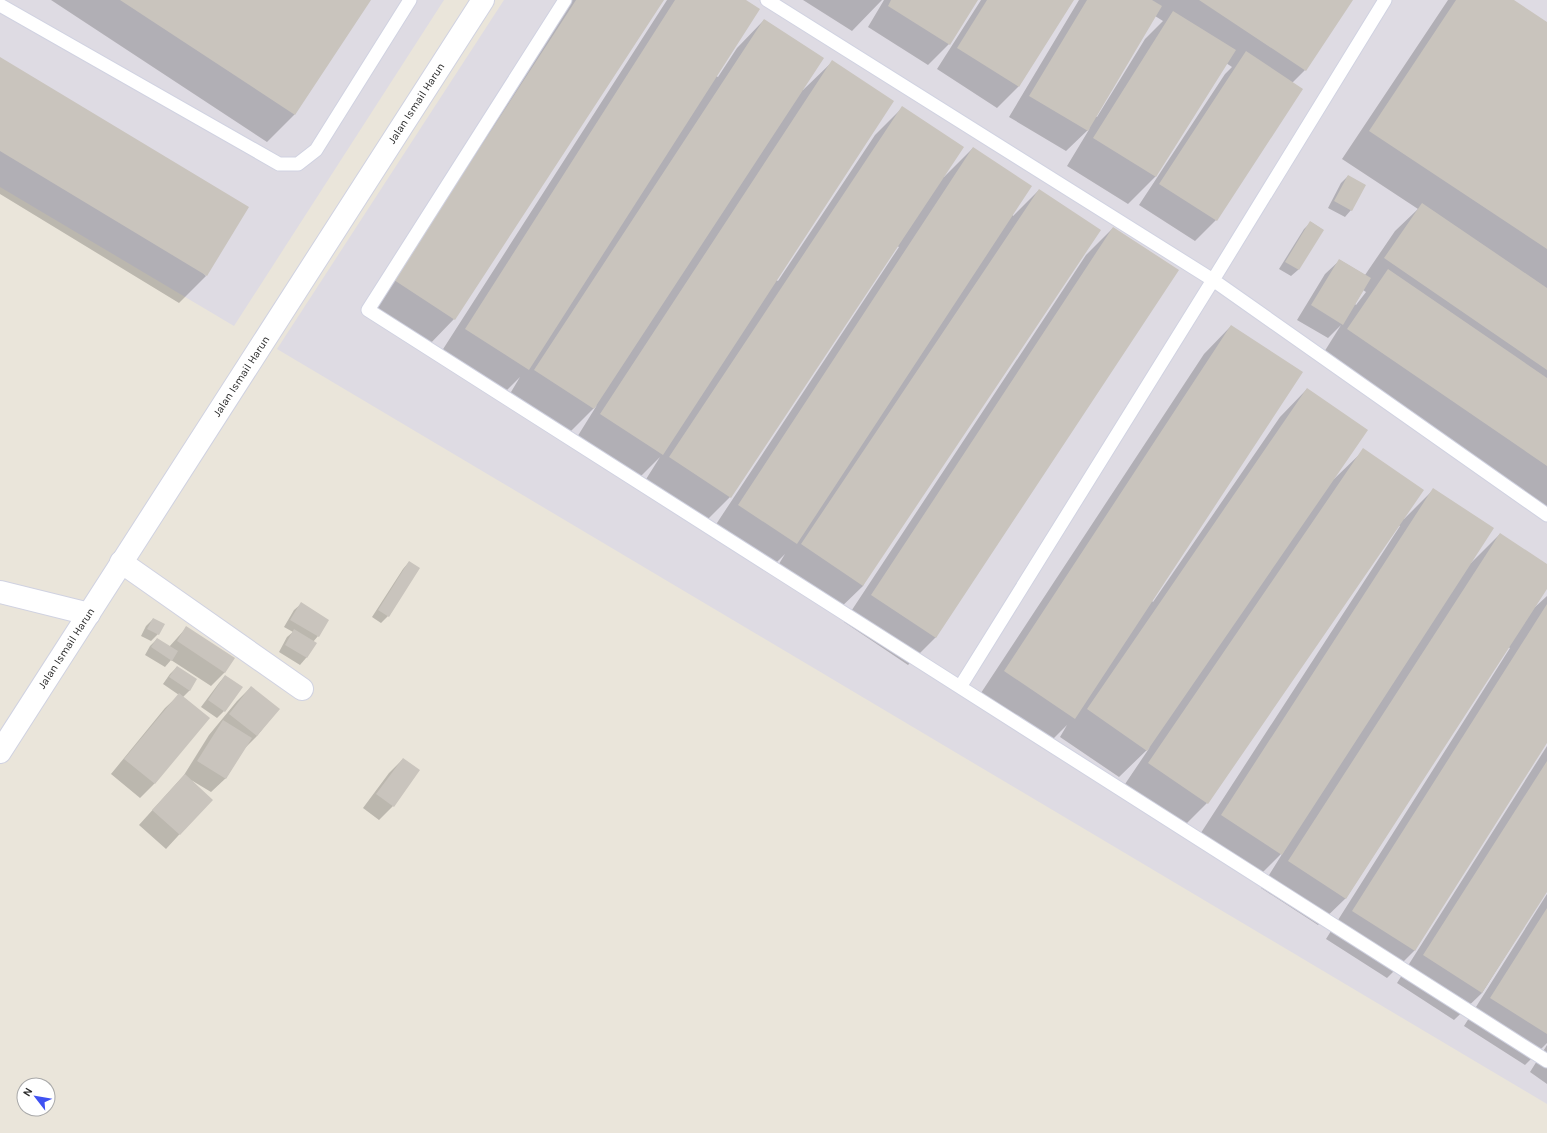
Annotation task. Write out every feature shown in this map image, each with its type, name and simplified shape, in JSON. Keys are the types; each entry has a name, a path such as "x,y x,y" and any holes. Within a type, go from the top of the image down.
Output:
{"street":[{"name":"Jalan Ismail Harun","path":"0,752 483,0"},
{"path":"121,562 302,689"},
{"path":"0,592 89,614"}],"lane":[{"path":"0,5 279,164 298,164 316,150 410,0"},
{"path":"566,0 368,310 1547,1061"},
{"path":"767,0 1213,280 1547,515"},
{"path":"960,687 1385,0"}],"shaded area":[{"path":"0,0 444,0 234,326 0,187"},
{"path":"504,0 1547,0 1547,1104 277,349"}],"building":[{"path":"120,0 371,0 295,115"},
{"path":"576,0 664,0 455,320 394,280"},
{"path":"675,0 746,0 760,9 529,370 465,329"},
{"path":"891,0 978,0 950,45 888,6"},
{"path":"987,0 1074,0 1019,87 957,48"},
{"path":"1087,0 1152,0 1162,6 1088,131 1029,96"},
{"path":"1199,0 1353,0 1306,71"},
{"path":"1456,0 1514,0 1547,22 1547,249 1369,131"},
{"path":"1173,11 1236,50 1156,177 1093,138"},
{"path":"764,19 824,58 594,409 534,370"},
{"path":"1246,51 1303,89 1217,221 1159,184"},
{"path":"0,57 249,207 207,276 0,151"},
{"path":"832,60 894,101 663,455 600,414"},
{"path":"902,106 964,147 731,498 669,457"},
{"path":"973,147 1032,186 797,544 738,505"},
{"path":"1348,175 1366,185 1352,211 1334,201"},
{"path":"1039,189 1101,230 863,586 801,544"},
{"path":"1422,203 1547,288 1547,370 1384,258"},
{"path":"1310,221 1324,230 1299,270 1285,262"},
{"path":"1113,227 1179,270 936,638 871,595"},
{"path":"1339,259 1371,278 1343,325 1311,305"},
{"path":"1388,269 1547,378 1547,466 1347,329"},
{"path":"1231,325 1303,372 1075,719 1004,671"},
{"path":"1307,388 1368,430 1147,751 1087,709"},
{"path":"1363,448 1424,490 1208,804 1148,763"},
{"path":"1433,488 1494,528 1282,855 1221,815"},
{"path":"1500,533 1547,564 1547,589 1346,899 1288,861"},
{"path":"409,561 420,568 389,617 378,610"},
{"path":"301,602 329,620 319,637 290,620"},
{"path":"1547,604 1547,743 1415,951 1352,911"},
{"path":"153,618 165,624 159,635 147,629"},
{"path":"186,626 235,658 225,673 177,641"},
{"path":"294,629 317,643 307,658 285,645"},
{"path":"157,638 178,651 172,661 151,647"},
{"path":"177,666 197,679 190,691 169,677"},
{"path":"225,675 243,687 225,712 208,700"},
{"path":"251,686 280,709 257,736 229,714"},
{"path":"179,693 210,718 155,784 124,759"},
{"path":"223,720 252,738 226,779 197,761"},
{"path":"403,758 420,770 394,807 376,794"},
{"path":"1547,761 1547,892 1482,993 1423,955"},
{"path":"185,774 213,800 180,835 152,810"},
{"path":"1547,908 1547,1034 1490,998"}]}
